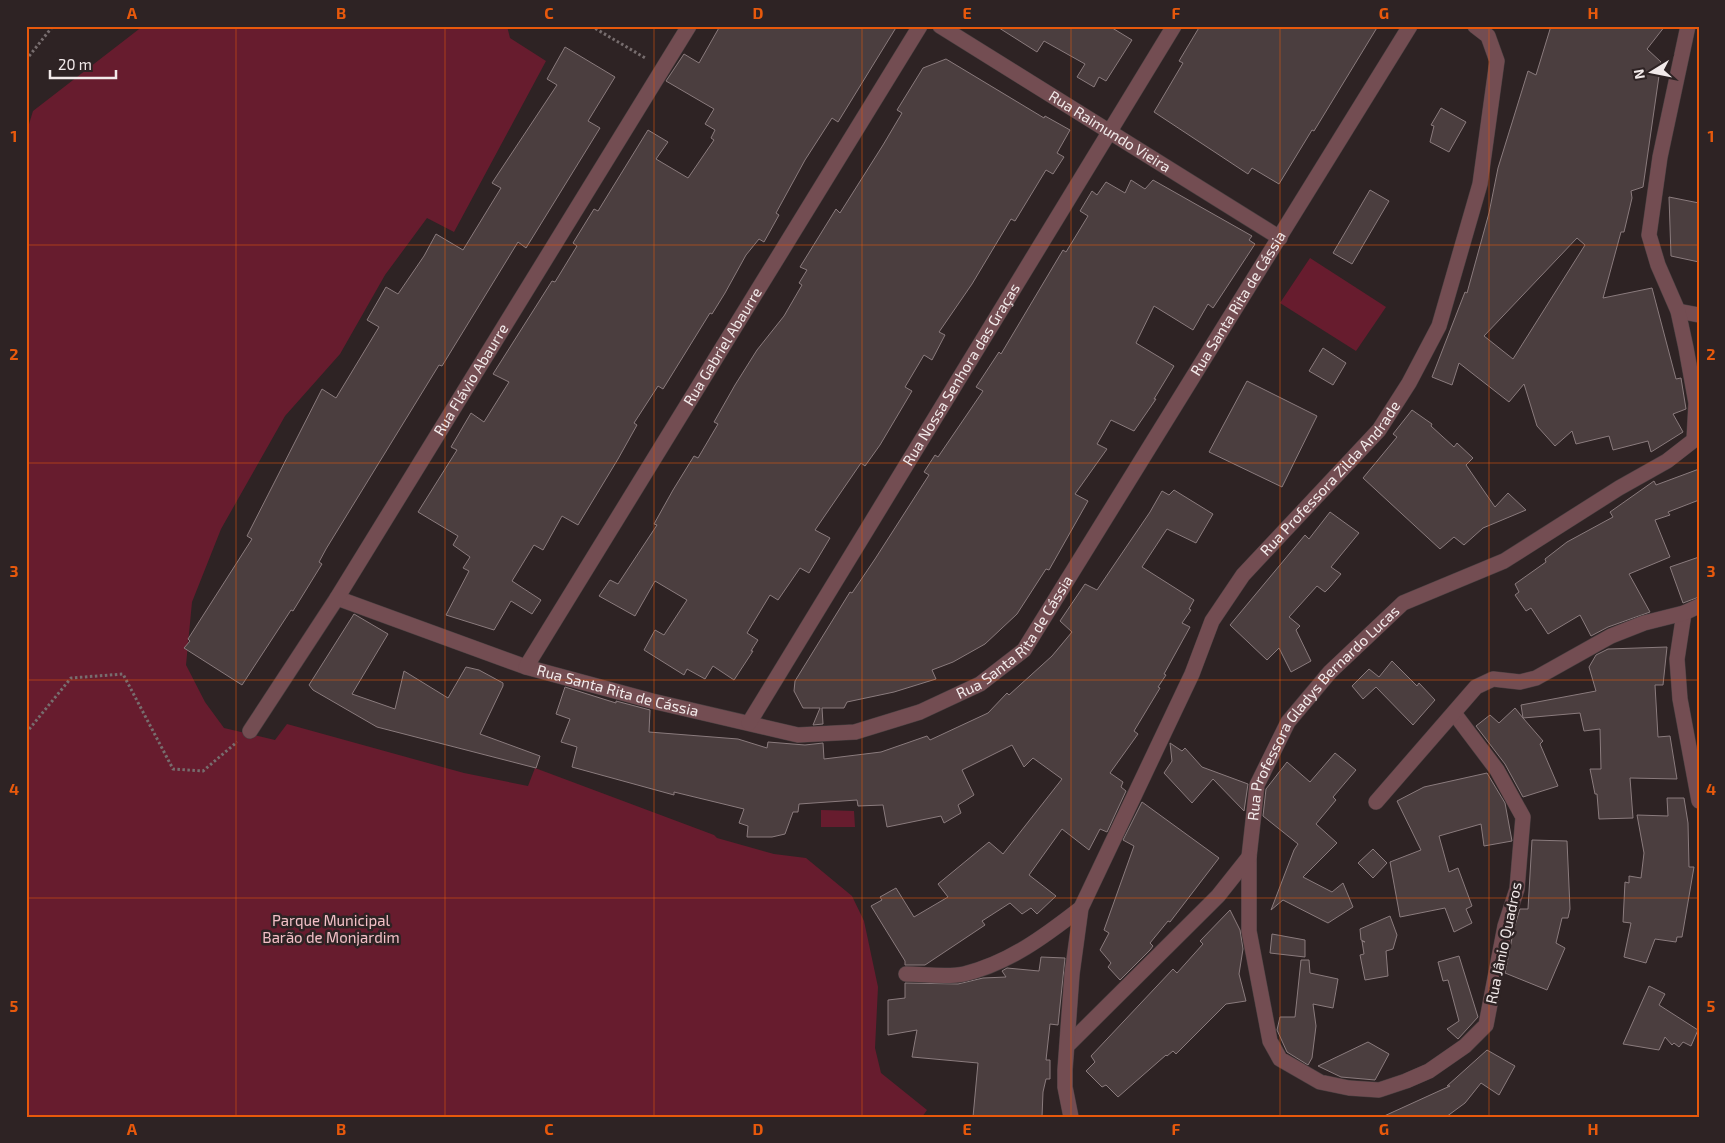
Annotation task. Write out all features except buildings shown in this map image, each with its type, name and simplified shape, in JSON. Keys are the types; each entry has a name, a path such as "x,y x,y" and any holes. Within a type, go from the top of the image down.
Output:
{"street":[{"name":"Rua Flávio Abaurre","path":"250,731 337,598 689,26"},
{"name":"Rua Gabriel Abaurre","path":"526,667 920,26"},
{"name":"Rua Raimundo Vieira","path":"940,26 1112,131 1280,238"},
{"name":"Rua Nossa Senhora das Graças","path":"749,723 1112,131 1174,26"},
{"name":"Rua Santa Rita de Cássia","path":"337,598 526,667 652,701 798,736 855,732 920,712 971,688 1024,650 1410,26"},
{"name":"Rua Professora Zilda Andrade","path":"1081,908 1192,674 1212,621 1244,574 1379,430 1409,383 1439,326 1480,184 1497,61 1488,36 1475,26"},
{"path":"1688,26 1660,157 1650,235 1664,278 1678,311 1699,315"},
{"name":"Rua Professora Gladys Bernardo Lucas","path":"1249,858 1257,785 1288,722 1307,697 1403,603 1504,561 1619,488 1667,461 1694,440 1696,403 1678,311"},
{"path":"1376,802 1476,687 1493,679 1520,682 1536,678 1611,636 1644,624 1684,613 1699,606"},
{"path":"1684,613 1677,660 1680,699 1699,801"},
{"name":"Rua Jânio Quadros","path":"1249,858 1249,931 1270,1041 1280,1059 1320,1082 1349,1088 1379,1090 1429,1070 1465,1046 1486,1025 1505,926 1517,889 1522,817 1512,793 1497,770 1454,713"},
{"path":"1067,1046 1218,896 1249,858"},
{"path":"906,974 963,974 1016,954 1036,942 1081,908"},
{"path":"1071,1117 1065,1087 1067,1046 1081,908"}],"path":[{"path":"26,60 53,26"},
{"path":"591,26 662,69"},
{"path":"602,32 606,26"},
{"path":"26,733 72,678 123,674 173,769 203,771 250,731"}],"green space":[{"name":"Parque Municipal Barão de Monjardim","path":"143,26 507,26 510,38 546,61 454,232 427,218 385,275 340,354 285,416 221,529 192,602 186,665 205,702 224,728 275,740 287,724 464,773 528,786 535,768 714,835 717,838 774,854 806,858 852,896 864,921 878,987 875,1048 881,1073 927,1110 922,1117 26,1117 26,134 33,111"},
{"path":"1310,258 1386,307 1356,351 1280,303"},
{"path":"821,810 854,811 855,827 821,827"}]}
